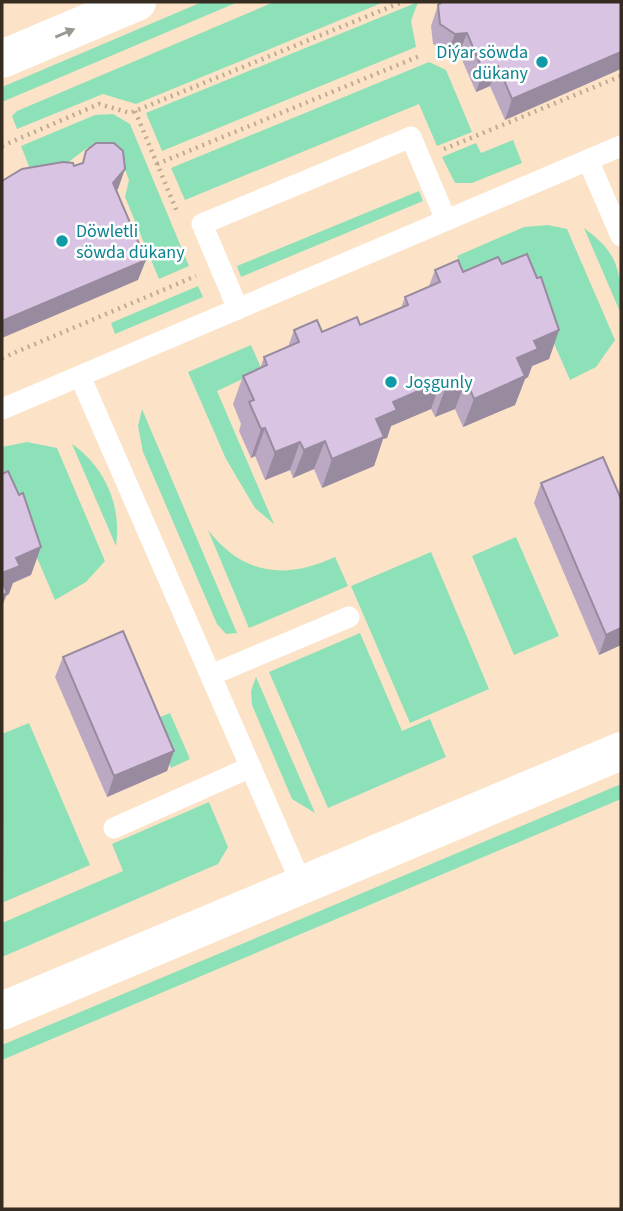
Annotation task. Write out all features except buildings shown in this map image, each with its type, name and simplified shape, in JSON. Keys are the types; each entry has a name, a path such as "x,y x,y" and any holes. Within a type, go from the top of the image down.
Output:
{"street":[{"path":"2,59 137,2"},
{"path":"2,1011 621,751"}],"lane":[{"path":"238,309 202,224 411,137 446,220"},
{"path":"2,409 621,146"},
{"path":"588,160 621,236"},
{"path":"80,376 302,885"},
{"path":"211,675 349,617"},
{"path":"114,828 251,767"}],"path":[{"path":"2,146 99,104 130,113 402,2"},
{"path":"157,164 422,55"},
{"path":"474,138 621,76"},
{"path":"135,111 179,218"},
{"path":"2,358 202,273"}],"green space":[{"path":"202,2 238,2 2,102 2,87"},
{"path":"274,2 384,2 136,104 103,94 17,129 12,116 17,111"},
{"path":"418,2 411,21 416,47 162,151 146,113"},
{"path":"429,62 446,70 472,132 437,146 419,104 185,200 171,168"},
{"path":"113,114 130,124 189,266 159,279 125,197 129,180 120,157 96,147 87,148 67,163 30,169 21,146 95,115"},
{"path":"513,140 522,163 472,183 455,183 442,157 476,143 481,153"},
{"path":"419,191 423,201 241,277 237,266"},
{"path":"548,225 567,229 615,340 596,367 570,380 518,261 468,282 457,256 524,227"},
{"path":"584,228 605,247 616,265 621,314"},
{"path":"198,286 203,297 115,334 111,323"},
{"path":"251,345 262,370 217,391 274,524 255,508 226,459 188,372"},
{"path":"142,409 237,633 226,634 217,624 143,452 138,426"},
{"path":"27,442 57,448 105,561 86,582 55,600 2,475 2,447"},
{"path":"72,444 94,464 109,489 116,516 116,546"},
{"path":"208,530 221,545 236,556 266,569 299,569 335,557 348,586 249,628"},
{"path":"516,537 559,636 514,655 472,556"},
{"path":"431,552 489,689 410,723 351,586"},
{"path":"360,633 402,731 430,719 446,757 328,808 269,672"},
{"path":"256,677 315,813 292,799 252,705 251,691"},
{"path":"170,713 190,759 171,768 150,721"},
{"path":"29,723 90,865 4,902 2,734"},
{"path":"621,784 621,799 2,1060 2,1045"},
{"path":"209,802 228,847 218,864 2,957 2,923 123,871 112,844"}],"place":[{"name":"Diýar söwda dükany","path":"542,62"},
{"name":"Döwletli söwda dükany","path":"62,241"},
{"name":"Joşgunly","path":"391,382"}]}
